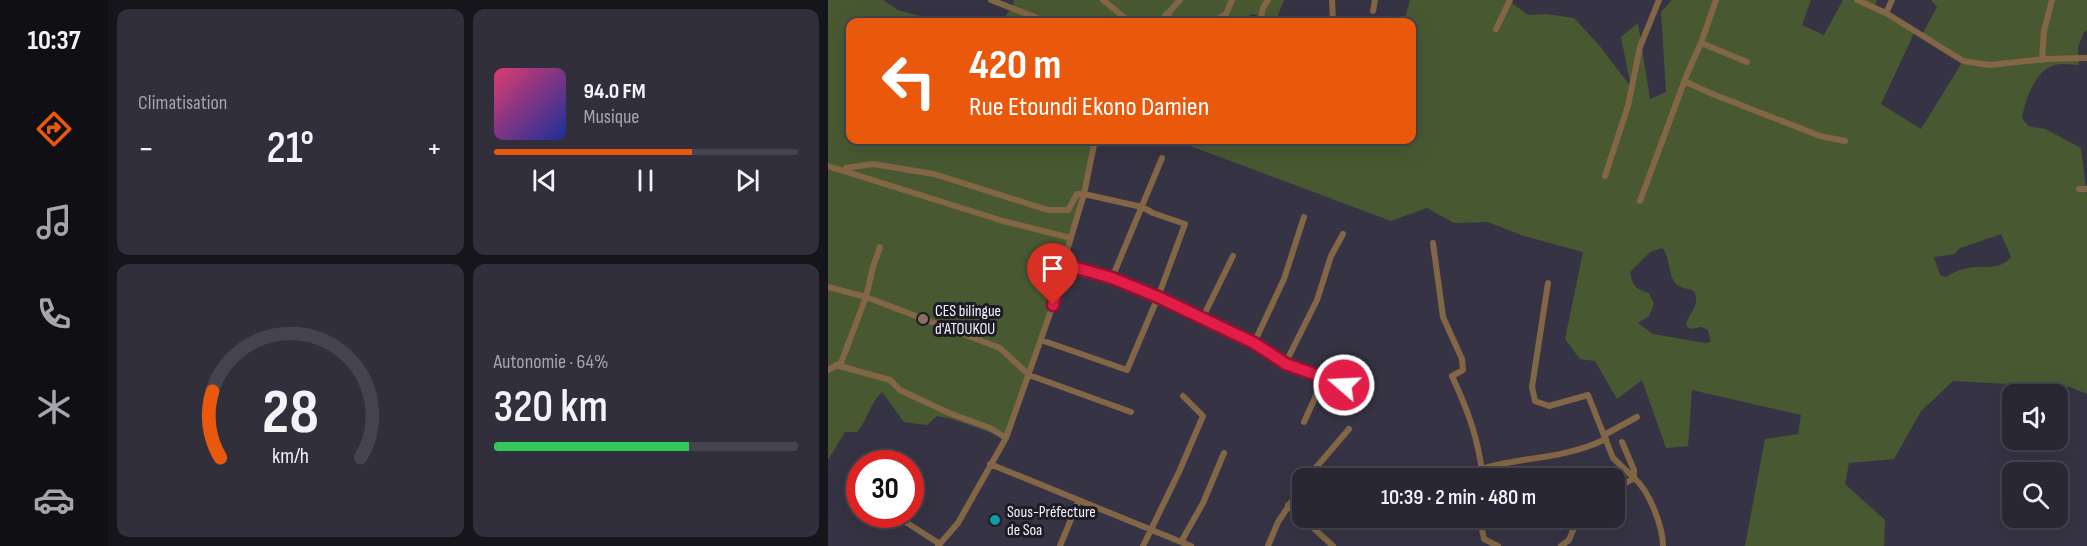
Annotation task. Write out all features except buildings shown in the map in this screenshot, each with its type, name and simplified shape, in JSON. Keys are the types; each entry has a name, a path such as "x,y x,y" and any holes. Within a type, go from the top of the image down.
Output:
{"street":[{"path":"991,0 1037,18"},
{"path":"1103,0 1125,18"},
{"path":"1163,18 1180,0"},
{"path":"1220,18 1226,14 1232,0"},
{"path":"1261,18 1268,0"},
{"path":"1332,0 1334,18"},
{"path":"1372,10 1375,0"},
{"path":"1496,29 1510,0"},
{"path":"1605,176 1628,106 1640,47 1659,0"},
{"path":"1640,201 1716,0"},
{"path":"1857,0 1886,13 1963,61 1989,64 2087,58"},
{"path":"1886,13 1892,0"},
{"path":"2042,60 2044,31 2052,0"},
{"path":"1166,14 1171,18"},
{"path":"1701,44 1747,62"},
{"path":"1684,81 1820,136 1845,141"},
{"path":"914,528 939,545 958,523 1006,438 1053,305 1084,194 1094,144"},
{"path":"1112,278 1162,158"},
{"path":"846,168 873,164 934,174 1048,210 1068,210 1077,194 1084,194 1143,207 1152,213 1185,224 1158,297 1127,370 1041,340"},
{"path":"828,166 1003,221 1071,238"},
{"path":"2079,189 2087,189"},
{"path":"1254,343 1284,279 1304,217"},
{"path":"1286,364 1317,300 1331,256 1343,234"},
{"path":"1433,243 1443,317 1462,360 1463,370 1452,376 1468,410 1482,468"},
{"path":"828,370 841,363 866,297 880,247"},
{"path":"1203,318 1233,256"},
{"path":"1063,264 1112,278 1158,297 1254,343 1286,364 1344,385"},
{"path":"1548,283 1532,387 1535,401 1549,406 1588,396 1613,458 1642,485 1656,513 1663,546"},
{"path":"828,287 866,297 1000,348 1029,375 1131,412"},
{"path":"836,365 890,380 900,390 949,413 990,428 1006,438"},
{"path":"1304,422 1324,378"},
{"path":"1143,546 1203,416 1183,396"},
{"path":"1486,468 1494,464 1564,454 1586,448 1637,417"},
{"path":"1315,468 1349,429"},
{"path":"1622,442 1635,478"},
{"path":"1181,542 1203,503 1224,453"},
{"path":"990,464 1191,546"},
{"path":"1625,484 1635,478"},
{"path":"1060,546 1078,500"},
{"path":"1268,546 1268,541 1292,500"},
{"path":"1288,505 1333,546"},
{"path":"1482,528 1484,539 1498,546"},
{"path":"1561,546 1569,540 1574,528"},
{"path":"1168,546 1172,538"}],"green space":[{"path":"828,0 883,0 898,10 927,18 846,18 846,144 1094,144 1053,305 1006,438 937,416 927,425 904,422 882,392 857,432 845,432 828,460"},
{"path":"1014,0 1284,0 1277,18 1251,14 1250,18 1170,18 1166,14 1164,18 1005,18"},
{"path":"1410,0 1508,0 1528,15 1546,14 1574,18 1599,45 1631,87 1621,37 1638,23 1650,99 1666,92 1661,12 1672,0 1811,0 1802,25 1824,35 1843,0 1877,0 1874,7 1915,31 1881,104 1921,129 1963,61 1922,35 1937,7 1931,0 2087,0 2087,30 2078,47 2079,65 2058,64 2042,73 2028,95 2022,118 2028,126 2045,129 2081,148 2087,197 2087,394 2068,387 2068,384 1953,381 1921,411 1894,459 1849,463 1845,484 1885,520 1884,546 1745,546 1765,439 1798,434 1801,415 1692,390 1688,446 1666,448 1642,380 1617,399 1595,361 1580,359 1565,339 1583,252 1524,236 1488,222 1454,223 1427,208 1391,221 1185,144 1416,144 1416,18 1405,18","holes":["2001,234 2011,257 2006,262 1995,266 1970,268 1946,277 1940,275 1934,257 1955,254 1958,249","1662,248 1675,282 1681,287 1692,290 1695,294 1695,306 1686,325 1690,329 1702,327 1708,330 1711,342 1705,343 1653,334 1638,323 1649,316 1654,304 1649,293 1635,286 1630,272 1650,252"]}],"place":[{"name":"CES bilingue d'ATOUKOU","path":"923,319"},
{"name":"Sous-Préfecture de Soa","path":"995,520"}],"route":[{"path":"1053,305 1063,264 1112,278 1158,297 1254,343 1286,364 1344,385"}]}
